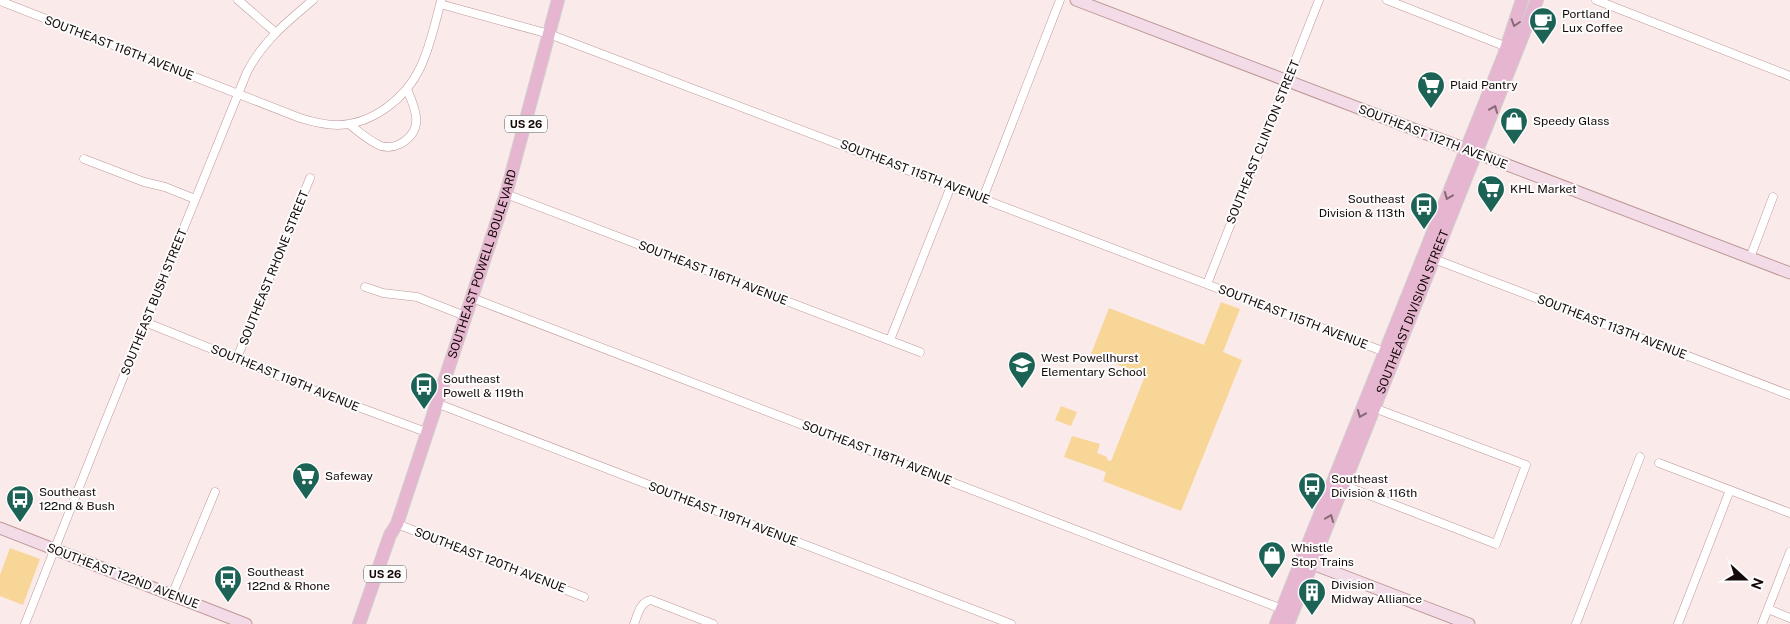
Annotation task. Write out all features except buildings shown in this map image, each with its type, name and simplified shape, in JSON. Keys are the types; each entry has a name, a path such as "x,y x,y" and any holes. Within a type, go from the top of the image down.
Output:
{"main road":[{"name":"SOUTHEAST POWELL BOULEVARD","path":"359,624 390,535 396,524 506,194 558,0"},
{"name":"SOUTHEAST 112TH AVENUE","path":"1076,0 1790,273"},
{"name":"SOUTHEAST DIVISION STREET","path":"1276,624 1343,485 1434,259 1522,0"},
{"name":"SOUTHEAST DIVISION STREET","path":"1288,624 1307,562 1385,352 1537,0"},
{"name":"SOUTHEAST POWELL BOULEVARD","path":"367,624 396,537 396,524"},
{"name":"SOUTHEAST 122ND AVENUE","path":"0,528 246,624"},
{"path":"1307,562 1469,624"}],"street":[{"path":"238,0 275,32"},
{"name":"SOUTHEAST BUSH STREET","path":"25,624 145,322 254,58 275,32 313,0"},
{"path":"983,198 1060,0"},
{"name":"SOUTHEAST CLINTON STREET","path":"1207,284 1319,0"},
{"path":"1386,0 1507,47"},
{"path":"1596,0 1790,76"},
{"name":"SOUTHEAST 116TH AVENUE","path":"0,2 300,118 317,123 349,124"},
{"path":"349,124 378,113 394,102 407,89 424,60 441,2"},
{"name":"SOUTHEAST 115TH AVENUE","path":"441,2 550,34 1385,352"},
{"path":"349,124 371,141 383,147 395,146 406,140 414,130 417,116 407,89"},
{"path":"84,159 196,199"},
{"name":"SOUTHEAST RHONE STREET","path":"238,358 310,178"},
{"path":"890,340 951,186"},
{"name":"SOUTHEAST 116TH AVENUE","path":"506,194 920,352"},
{"path":"1750,258 1773,197"},
{"name":"SOUTHEAST 113TH AVENUE","path":"1434,259 1790,395"},
{"path":"365,287 383,293 417,297 465,316"},
{"name":"SOUTHEAST 118TH AVENUE","path":"472,298 1282,609"},
{"name":"SOUTHEAST 119TH AVENUE","path":"145,322 324,394 426,432"},
{"name":"SOUTHEAST 119TH AVENUE","path":"436,403 1011,624"},
{"path":"1343,485 1496,544 1526,465 1374,408"},
{"path":"1576,624 1640,457"},
{"path":"1659,463 1790,513"},
{"path":"1678,624 1730,490"},
{"path":"172,595 215,492"},
{"name":"SOUTHEAST 120TH AVENUE","path":"396,524 584,597"},
{"path":"1762,624 1790,552"},
{"path":"634,624 641,606 646,601 651,600 713,624"},
{"path":"1768,609 1790,618"}],"shaded area":[{"path":"1221,302 1240,309 1223,352 1242,360 1181,511 1103,481 1106,472 1064,457 1072,436 1100,444 1097,453 1111,461 1145,376 1091,354 1109,308 1204,345"},
{"path":"1061,406 1077,412 1071,426 1055,420"},
{"path":"10,548 40,559 23,605 0,596 0,575"}],"place":[{"name":"Portland Lux Coffee","path":"1543,45"},
{"name":"Plaid Pantry","path":"1431,109"},
{"name":"Speedy Glass","path":"1514,145"},
{"name":"KHL Market","path":"1491,213"},
{"name":"Southeast Division & 113th","path":"1424,230"},
{"name":"West Powellhurst Elementary School","path":"1022,389"},
{"name":"Southeast Powell & 119th","path":"424,410"},
{"name":"Safeway","path":"306,500"},
{"name":"Southeast Division & 116th","path":"1312,510"},
{"name":"Southeast 122nd & Bush","path":"20,523"},
{"name":"Whistle Stop Trains","path":"1272,579"},
{"name":"Southeast 122nd & Rhone","path":"228,603"},
{"name":"Division Midway Alliance","path":"1312,616"}]}
